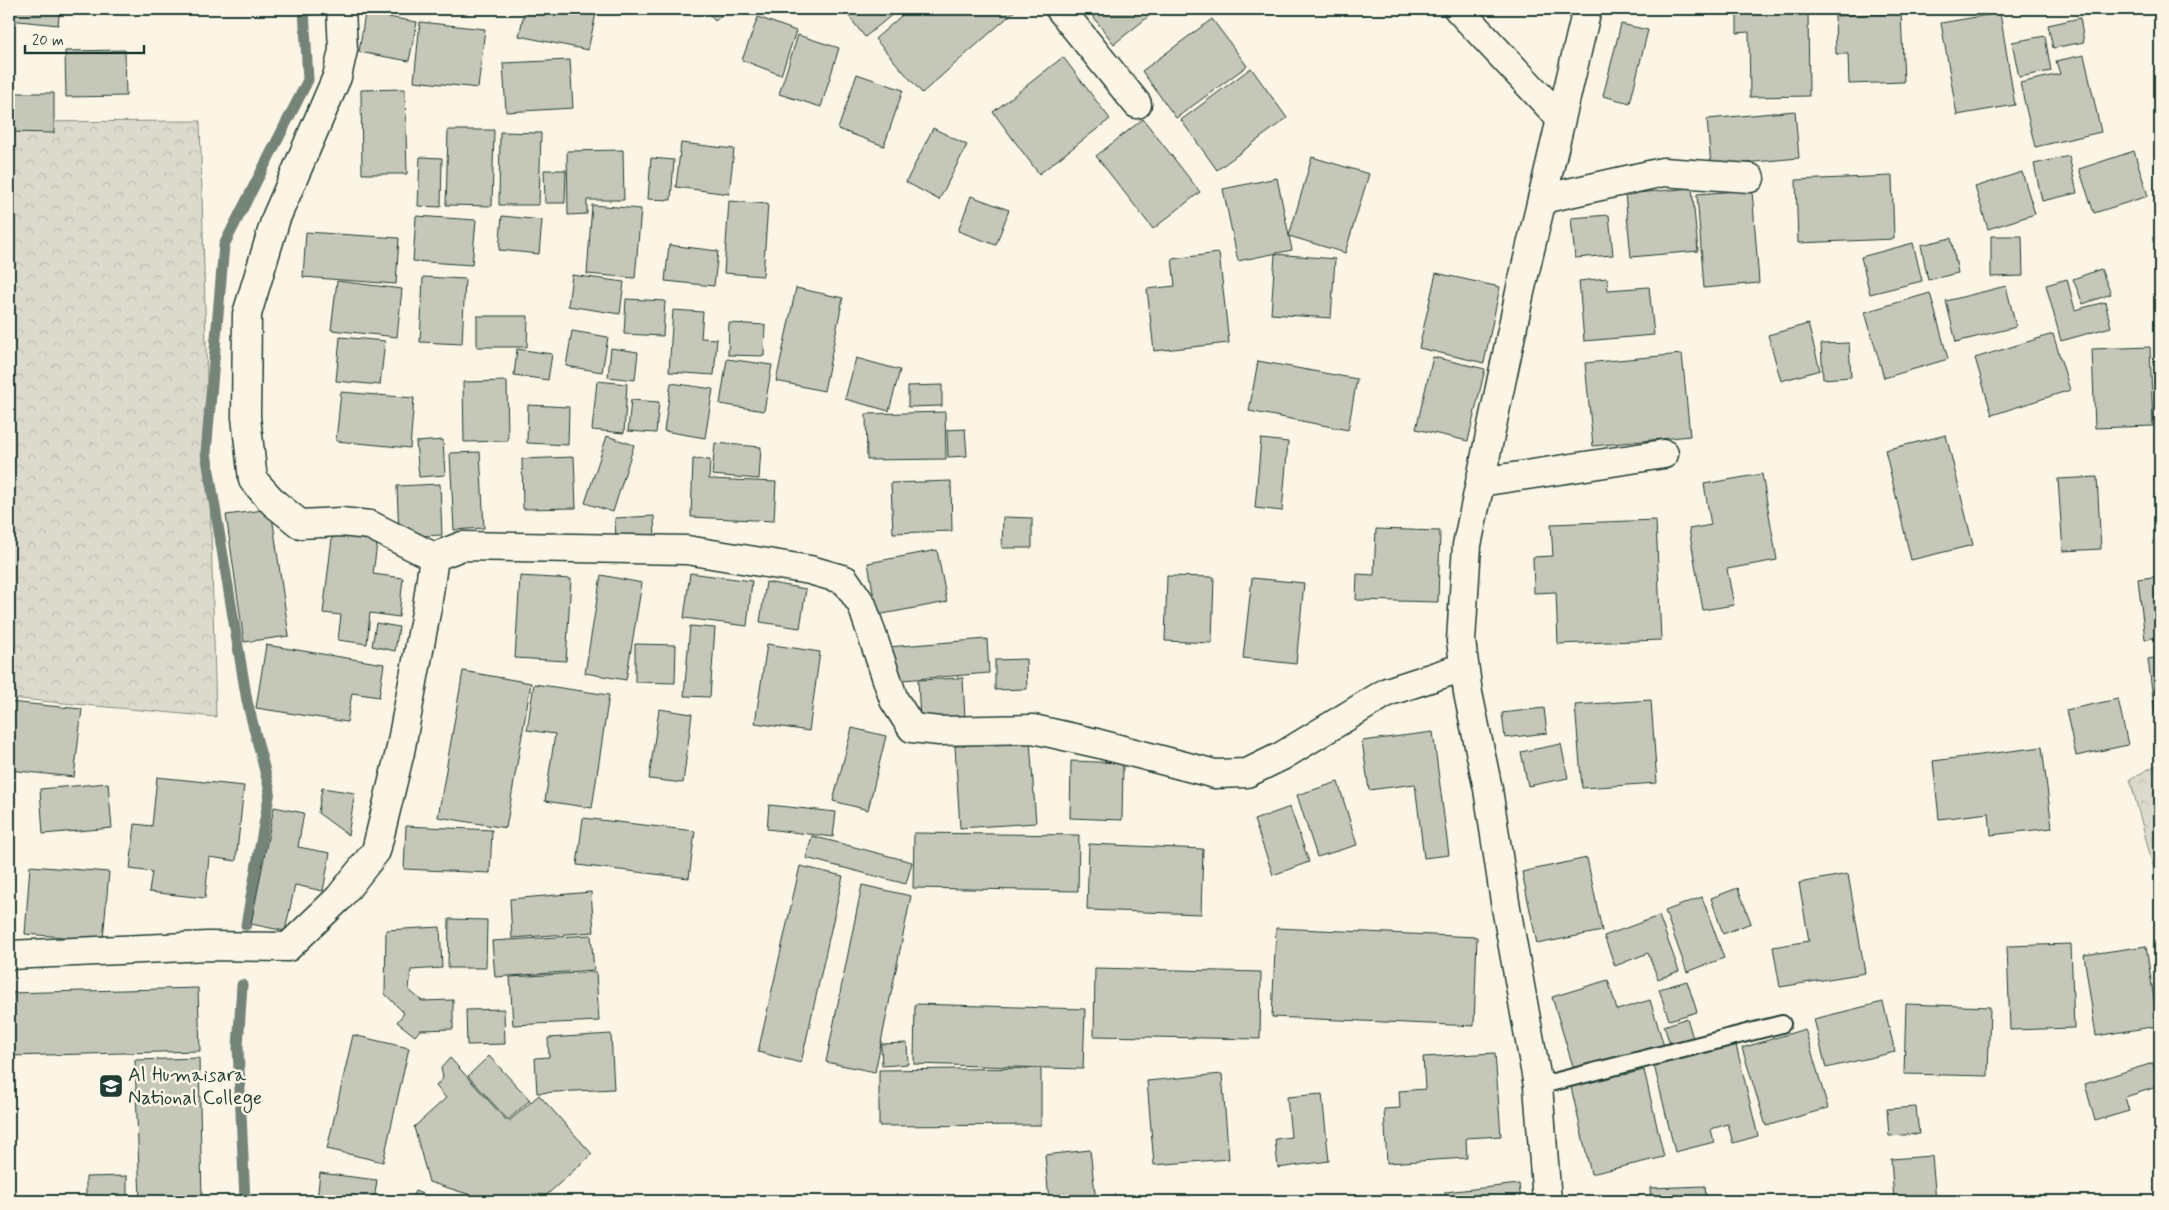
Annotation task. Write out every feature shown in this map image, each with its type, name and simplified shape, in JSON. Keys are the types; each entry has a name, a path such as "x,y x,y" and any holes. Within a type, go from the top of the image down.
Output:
{"street":[{"path":"341,9 342,50 337,77 276,218 247,314 246,417 253,480 274,503 300,524 341,522 370,525 434,557 462,546 687,550 818,573 844,580 862,605 894,700 912,728 939,731 1033,729 1096,743 1214,774 1247,773 1282,756 1387,692 1464,667"},
{"path":"1060,9 1137,104"},
{"path":"1458,9 1561,119"},
{"path":"1547,1201 1538,1086 1507,911 1488,789 1460,642 1467,545 1542,199 1587,9"},
{"path":"1542,199 1663,172 1750,178"},
{"path":"1480,482 1664,454"},
{"path":"9,955 208,946 288,947 339,898 376,851 400,752 427,607 434,557"}],"lane":[{"path":"1538,1086 1782,1024"}],"green space":[{"path":"200,121 216,717 9,698 9,122"},
{"path":"2160,763 2160,892 2130,779"}],"building":[{"path":"9,9 60,9 58,25 9,20"},
{"path":"525,9 597,9 588,50 519,36"},
{"path":"705,9 730,9 715,21"},
{"path":"843,9 899,9 865,37"},
{"path":"909,9 1017,9 922,93 875,39"},
{"path":"1087,9 1158,9 1114,44"},
{"path":"1737,9 1808,9 1809,96 1750,97 1749,32 1737,33"},
{"path":"365,13 417,22 409,61 359,52"},
{"path":"1901,13 1904,82 1849,84 1848,54 1836,54 1835,16"},
{"path":"2000,13 2015,105 1957,115 1941,23"},
{"path":"758,17 796,31 781,75 742,60"},
{"path":"2080,18 2084,42 2053,48 2048,25"},
{"path":"1212,19 1247,66 1176,118 1142,71"},
{"path":"420,22 485,29 478,88 414,81"},
{"path":"1621,24 1648,30 1630,103 1603,96"},
{"path":"798,35 839,48 821,107 779,94"},
{"path":"2045,36 2051,71 2019,77 2012,42"},
{"path":"125,50 126,96 66,97 65,51"},
{"path":"2084,55 2101,132 2035,147 2020,83 2060,74 2056,61"},
{"path":"1063,57 1110,119 1039,174 993,112"},
{"path":"570,60 573,108 506,112 503,63"},
{"path":"1251,68 1287,118 1217,170 1181,120"},
{"path":"857,74 903,90 884,146 838,129"},
{"path":"405,89 407,174 362,174 361,90"},
{"path":"9,93 54,93 54,133 9,132"},
{"path":"1795,111 1799,158 1711,166 1707,119"},
{"path":"1143,119 1200,192 1153,229 1096,156"},
{"path":"933,128 967,145 939,200 906,182"},
{"path":"448,130 494,130 492,206 446,205"},
{"path":"500,132 541,133 539,205 499,205"},
{"path":"681,143 734,149 729,194 676,187"},
{"path":"623,150 624,200 587,200 587,214 568,215 567,151"},
{"path":"2134,151 2148,196 2094,213 2079,169"},
{"path":"2069,156 2077,193 2042,201 2034,164"},
{"path":"420,157 442,158 441,207 418,206"},
{"path":"1312,157 1369,174 1345,253 1289,236"},
{"path":"651,158 674,160 671,200 648,199"},
{"path":"544,170 566,170 565,203 545,203"},
{"path":"2022,172 2035,214 1988,229 1975,187"},
{"path":"1892,176 1894,239 1798,243 1796,180"},
{"path":"1277,178 1292,250 1238,261 1223,189"},
{"path":"1692,188 1698,251 1631,257 1625,194"},
{"path":"1752,190 1759,283 1704,288 1697,194"},
{"path":"971,196 1009,210 996,245 958,231"},
{"path":"729,201 768,204 763,276 724,273"},
{"path":"592,205 641,209 635,278 587,274"},
{"path":"1609,215 1613,255 1575,258 1571,218"},
{"path":"416,216 476,220 472,265 413,261"},
{"path":"502,216 542,220 539,254 499,250"},
{"path":"306,232 399,238 396,284 303,277"},
{"path":"1991,236 2022,236 2023,276 1991,277"},
{"path":"1951,238 1958,273 1928,280 1921,245"},
{"path":"1913,243 1922,281 1870,294 1861,257"},
{"path":"669,245 718,251 714,286 665,281"},
{"path":"1219,253 1229,343 1154,351 1147,289 1175,286 1172,259"},
{"path":"1275,254 1335,259 1331,318 1271,314"},
{"path":"2101,269 2111,294 2083,304 2073,279"},
{"path":"1436,273 1500,287 1484,363 1419,348"},
{"path":"572,275 624,282 620,314 568,306"},
{"path":"423,277 465,279 462,344 420,342"},
{"path":"1607,278 1608,290 1649,287 1654,335 1584,341 1579,281"},
{"path":"2067,279 2075,310 2105,302 2111,327 2061,341 2046,285"},
{"path":"337,281 402,289 397,337 331,330"},
{"path":"2006,286 2016,327 1956,342 1946,301"},
{"path":"796,288 843,298 824,391 776,381"},
{"path":"1930,293 1948,359 1884,378 1865,312"},
{"path":"626,299 665,301 663,336 624,334"},
{"path":"673,310 703,312 701,338 717,339 714,375 669,372"},
{"path":"477,316 528,316 527,347 477,347"},
{"path":"729,323 765,325 764,356 728,355"},
{"path":"1808,324 1820,370 1781,381 1768,335"},
{"path":"572,331 608,337 602,372 566,366"},
{"path":"2053,334 2070,390 1992,415 1975,358"},
{"path":"340,337 385,341 380,385 336,381"},
{"path":"1849,343 1851,377 1823,379 1821,344"},
{"path":"2150,347 2153,426 2095,428 2092,349"},
{"path":"611,348 638,352 635,380 608,377"},
{"path":"517,349 552,354 548,380 514,375"},
{"path":"1682,354 1690,436 1593,446 1585,363"},
{"path":"1433,357 1485,369 1468,441 1416,429"},
{"path":"856,358 900,370 889,411 845,399"},
{"path":"727,359 772,365 764,411 720,404"},
{"path":"1258,361 1357,379 1348,430 1249,411"},
{"path":"507,381 508,441 464,442 463,382"},
{"path":"597,381 627,384 624,433 592,430"},
{"path":"671,383 713,389 705,438 664,431"},
{"path":"942,385 942,406 908,407 908,386"},
{"path":"341,392 414,398 410,448 336,441"},
{"path":"631,400 659,402 656,433 628,431"},
{"path":"528,405 569,407 568,445 527,443"},
{"path":"945,412 946,459 867,460 866,414"},
{"path":"965,429 967,456 948,457 947,430"},
{"path":"1946,435 1973,545 1911,560 1885,450"},
{"path":"607,436 634,445 613,512 585,503"},
{"path":"1261,439 1288,442 1282,511 1255,508"},
{"path":"443,440 445,475 419,477 416,442"},
{"path":"715,443 761,447 759,479 712,475"},
{"path":"480,452 484,528 454,530 450,453"},
{"path":"574,457 576,508 523,509 522,459"},
{"path":"693,459 710,460 709,479 776,482 774,521 691,517"},
{"path":"1762,474 1777,560 1727,569 1734,605 1703,610 1689,529 1711,525 1704,484"},
{"path":"2097,477 2101,549 2063,551 2058,479"},
{"path":"951,481 952,531 893,533 891,483"},
{"path":"440,484 442,535 399,537 397,486"},
{"path":"271,509 289,636 244,642 226,515"},
{"path":"654,516 655,539 616,540 615,518"},
{"path":"1003,517 1032,518 1032,548 1002,548"},
{"path":"1656,520 1661,640 1558,644 1556,592 1534,593 1533,557 1553,556 1551,524"},
{"path":"1376,529 1440,531 1438,602 1356,600 1357,574 1374,575"},
{"path":"333,530 378,536 373,574 403,578 399,617 370,613 367,644 338,640 341,615 323,613"},
{"path":"937,550 947,602 877,615 868,563"},
{"path":"690,573 752,581 747,626 684,618"},
{"path":"601,575 642,583 626,680 585,673"},
{"path":"520,576 571,579 566,661 515,658"},
{"path":"1167,576 1214,577 1212,643 1165,641"},
{"path":"2160,576 2160,637 2145,639 2138,579"},
{"path":"1252,578 1304,583 1296,664 1243,658"},
{"path":"766,582 806,589 800,628 760,622"},
{"path":"376,623 399,627 395,651 372,646"},
{"path":"690,626 715,628 710,697 684,696"},
{"path":"987,639 989,673 890,681 888,647"},
{"path":"635,644 676,645 675,683 635,682"},
{"path":"767,644 820,652 809,731 755,723"},
{"path":"266,645 384,664 379,697 352,693 347,722 256,708"},
{"path":"2160,657 2160,713 2155,714 2148,659"},
{"path":"1026,659 1027,689 995,690 995,660"},
{"path":"463,671 531,683 506,828 438,817"},
{"path":"963,678 965,719 920,721 918,680"},
{"path":"534,684 609,695 592,808 545,801 555,734 527,730"},
{"path":"2118,699 2128,745 2076,756 2066,710"},
{"path":"1651,700 1657,783 1582,788 1575,705"},
{"path":"9,702 82,709 74,777 9,770"},
{"path":"1544,708 1547,733 1505,738 1502,713"},
{"path":"659,709 692,714 683,783 649,779"},
{"path":"852,728 886,736 868,810 833,801"},
{"path":"1433,732 1449,855 1424,858 1415,784 1369,790 1362,741"},
{"path":"1030,741 1036,823 960,828 955,746"},
{"path":"1561,744 1568,778 1528,786 1521,752"},
{"path":"2042,747 2052,828 1991,835 1989,813 1939,819 1933,761"},
{"path":"1071,761 1123,763 1122,820 1070,818"},
{"path":"157,777 244,786 236,861 209,857 205,898 149,892 152,872 130,869 135,824 152,826"},
{"path":"1338,782 1357,845 1317,857 1297,795"},
{"path":"108,783 112,828 43,834 40,789"},
{"path":"322,788 355,793 348,835 318,813"},
{"path":"769,805 836,812 833,837 767,829"},
{"path":"274,807 304,813 298,847 330,853 323,891 295,885 285,931 251,924"},
{"path":"1290,807 1309,862 1273,875 1254,820"},
{"path":"583,818 695,831 689,878 577,865"},
{"path":"406,826 492,830 490,873 404,869"},
{"path":"914,833 1079,835 1078,891 913,888"},
{"path":"812,836 912,862 906,884 806,858"},
{"path":"1089,844 1203,849 1201,914 1087,910"},
{"path":"1587,858 1602,931 1537,944 1522,872"},
{"path":"30,866 109,872 103,940 25,934"},
{"path":"800,866 843,876 801,1063 758,1052"},
{"path":"1848,874 1865,973 1780,987 1773,947 1809,941 1799,883"},
{"path":"862,885 911,896 875,1072 826,1062"},
{"path":"1738,888 1751,923 1723,934 1711,898"},
{"path":"591,892 594,932 512,938 510,899"},
{"path":"1702,897 1724,958 1687,972 1665,911"},
{"path":"1659,916 1679,971 1658,979 1648,953 1615,966 1604,936"},
{"path":"449,919 487,920 486,968 448,968"},
{"path":"440,927 442,968 411,970 409,990 422,1001 453,1000 453,1029 420,1030 415,1036 397,1022 404,1013 385,994 386,930"},
{"path":"1276,928 1477,937 1474,1026 1272,1017"},
{"path":"591,935 594,970 495,977 492,941"},
{"path":"2071,944 2074,1028 2010,1030 2007,946"},
{"path":"2146,946 2158,1026 2096,1036 2084,955"},
{"path":"1095,968 1261,972 1260,1039 1094,1036"},
{"path":"596,972 599,1021 513,1025 510,977"},
{"path":"1608,980 1617,1010 1650,1000 1664,1046 1575,1073 1552,997"},
{"path":"1687,981 1697,1012 1669,1020 1659,989"},
{"path":"198,988 200,1051 9,1056 9,993"},
{"path":"1883,1002 1895,1052 1826,1068 1814,1019"},
{"path":"915,1004 1085,1009 1083,1069 914,1064"},
{"path":"1906,1004 1990,1007 1988,1076 1904,1074"},
{"path":"504,1009 505,1044 467,1045 466,1010"},
{"path":"1687,1018 1694,1042 1672,1050 1664,1026"},
{"path":"1805,1029 1828,1108 1766,1126 1742,1048"},
{"path":"611,1034 614,1089 537,1093 535,1058 549,1057 548,1038"},
{"path":"353,1035 409,1048 383,1162 327,1149"},
{"path":"907,1043 908,1064 882,1066 881,1044"},
{"path":"1736,1045 1758,1136 1733,1143 1728,1124 1711,1129 1714,1142 1675,1152 1654,1065"},
{"path":"1495,1053 1501,1136 1466,1138 1467,1158 1387,1163 1384,1109 1400,1108 1399,1091 1425,1089 1423,1057"},
{"path":"489,1056 530,1100 508,1120 468,1076"},
{"path":"199,1058 202,1201 140,1201 135,1060"},
{"path":"450,1058 508,1122 539,1095 592,1154 540,1201 490,1201 429,1182 414,1127 446,1098 436,1086 443,1078 441,1068"},
{"path":"2153,1063 2160,1086 2125,1097 2129,1111 2095,1121 2085,1084"},
{"path":"1041,1068 1041,1125 879,1126 879,1070"},
{"path":"1622,1068 1624,1075 1644,1070 1664,1157 1591,1174 1571,1087 1583,1084 1581,1078"},
{"path":"1222,1074 1229,1159 1154,1165 1147,1081"},
{"path":"1322,1094 1329,1161 1278,1168 1275,1139 1291,1137 1287,1097"},
{"path":"1916,1107 1919,1134 1889,1136 1887,1109"},
{"path":"1090,1150 1096,1201 1049,1201 1045,1155"},
{"path":"1932,1156 1936,1201 1894,1201 1891,1159"},
{"path":"320,1173 377,1180 374,1201 317,1201"},
{"path":"127,1176 127,1201 86,1201 86,1177"},
{"path":"1519,1184 1521,1201 1446,1201 1445,1192"},
{"path":"1705,1186 1706,1197 1733,1196 1733,1201 1651,1201 1650,1188"},
{"path":"415,1191 440,1201 410,1201"}],"waterway":[{"path":"246,925 270,791 247,701 206,453 224,245 308,80 304,9"},
{"path":"242,985 238,1047 245,1201"}],"place":[{"name":"Al Humaisara National College","path":"111,1086"}]}
